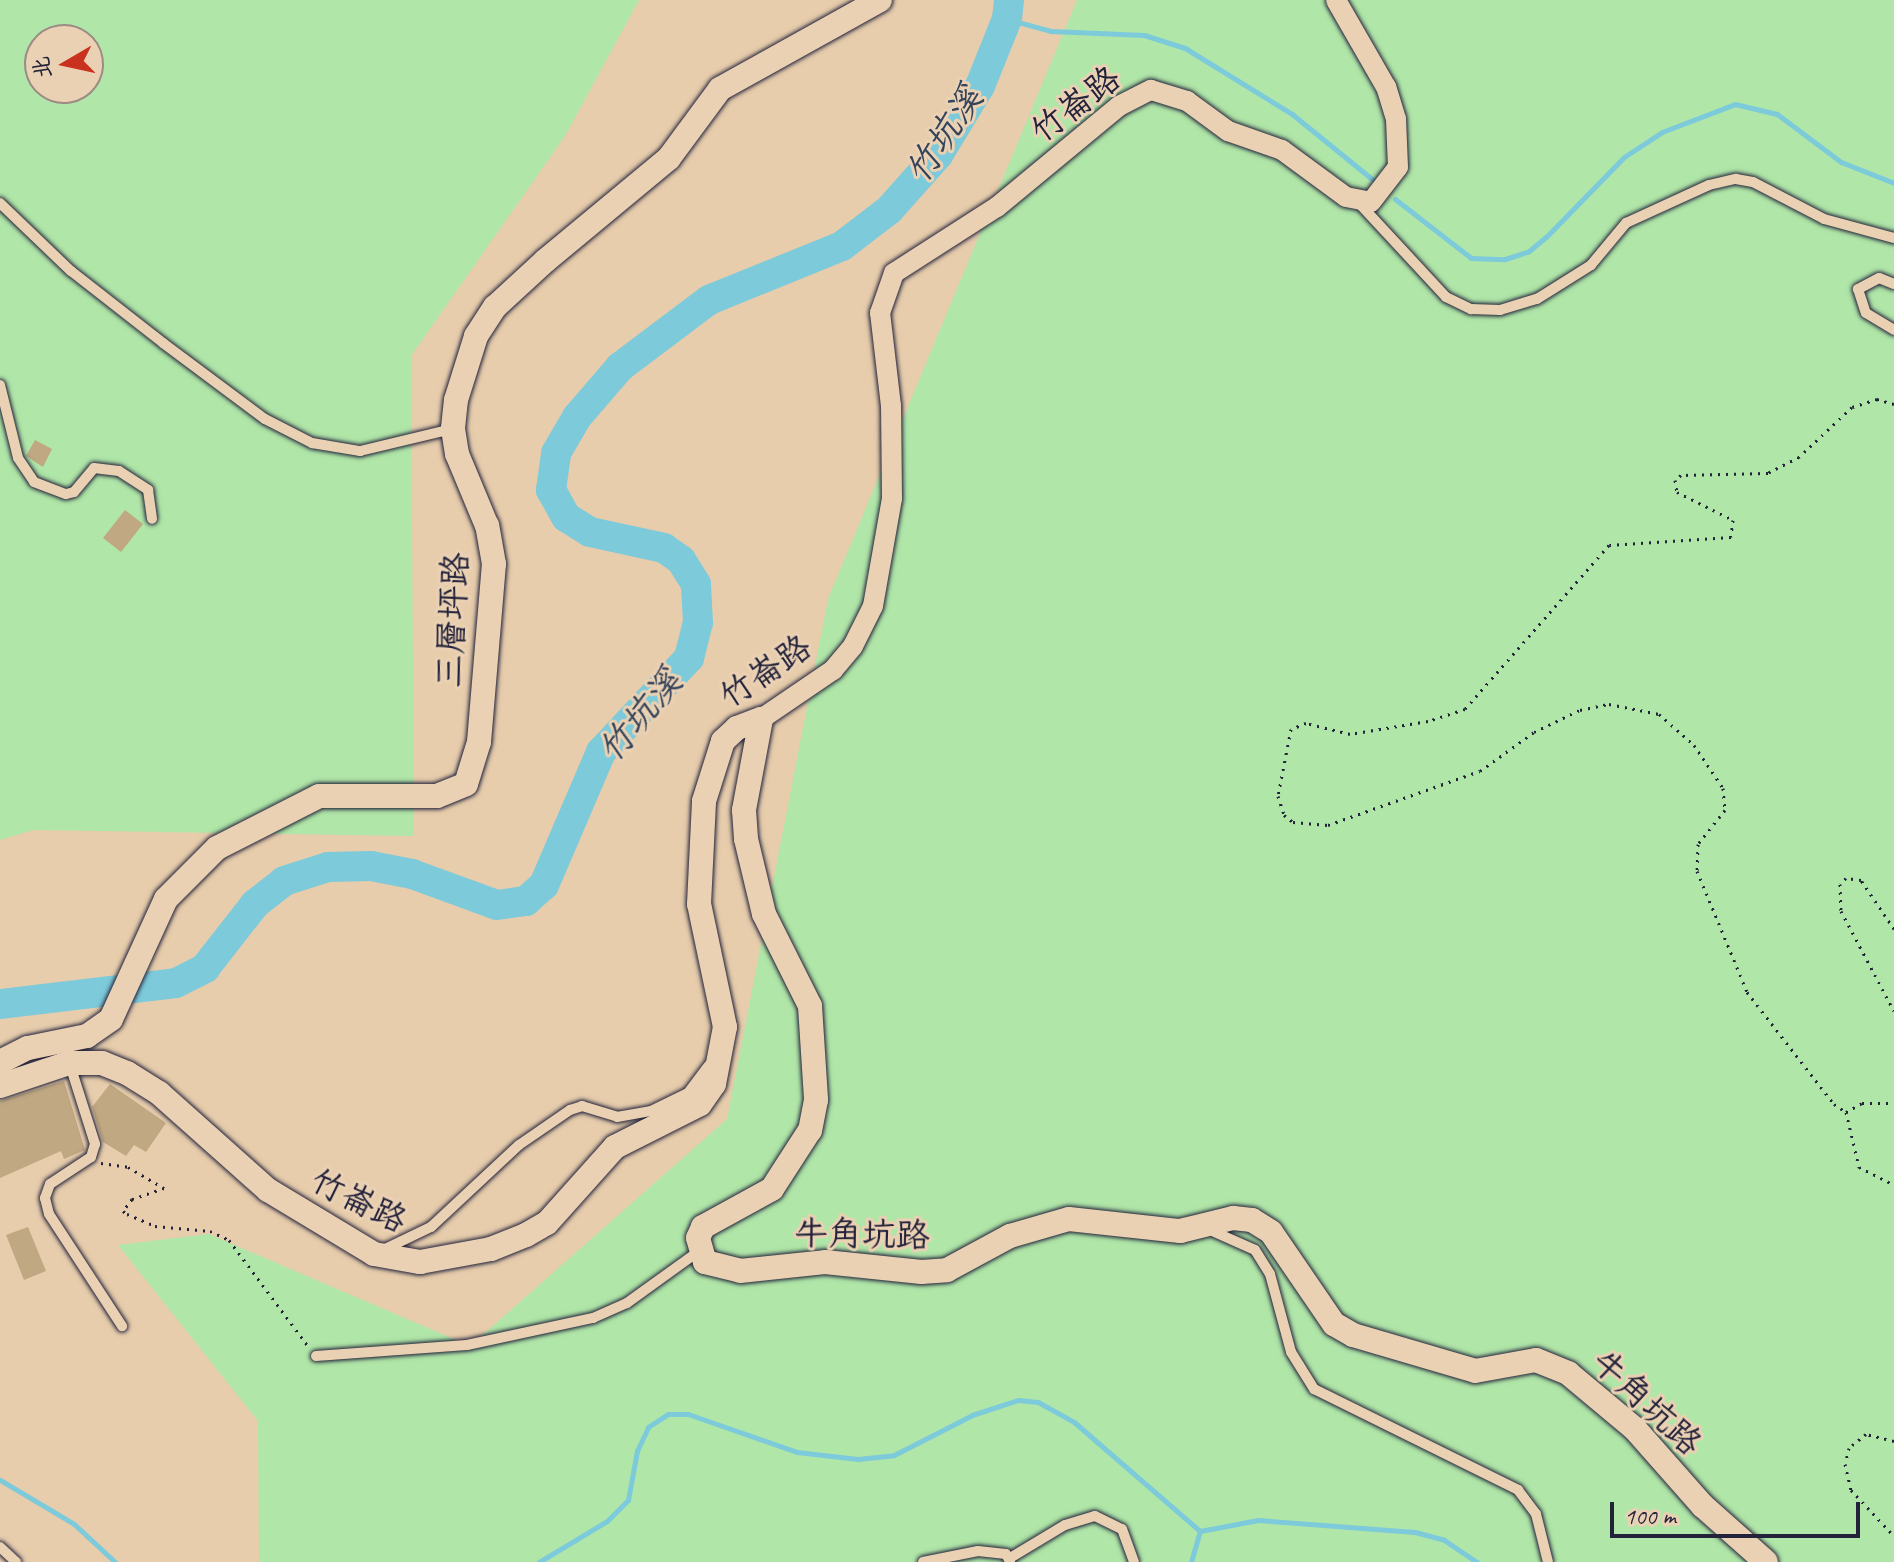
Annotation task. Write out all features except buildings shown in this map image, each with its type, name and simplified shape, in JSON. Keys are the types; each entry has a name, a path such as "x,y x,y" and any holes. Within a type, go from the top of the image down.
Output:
{"street":[{"name":"三層坪路","path":"0,1062 28,1048 87,1036 111,1019 147,933 166,899 217,848 300,803 335,794 437,796 466,784 479,742 494,564 487,526 457,454 453,428 456,400 476,336 495,307 656,172 720,89 880,0"},
{"path":"1336,0 1386,87 1399,142 1398,167 1379,196 1358,202"},
{"name":"竹崙路","path":"0,1086 69,1063 102,1063 159,1093 268,1190 374,1254 420,1262 491,1249 547,1223 615,1147 700,1104 714,1084 723,1053 722,1017 699,904 704,801 723,741 737,728 761,719 833,670 853,646 873,606 892,498 891,406 880,313 894,273 908,259 997,207 1107,115 1151,90 1187,101 1228,131 1282,150 1358,202"},
{"name":"牛角坑路","path":"761,719 744,810 746,839 764,914 810,1006 816,1100 810,1130 772,1189 703,1227 699,1251 717,1269 740,1271 825,1262 921,1272 947,1270 1010,1236 1069,1219 1180,1231 1204,1228 1233,1218 1252,1220 1271,1232 1334,1324 1353,1335 1475,1371 1536,1360 1551,1362 1635,1429 1703,1506 1766,1562"}],"lane":[{"path":"1358,202 1446,297 1471,309 1500,310 1537,299 1591,265 1626,223 1709,185 1736,179 1753,182 1824,219 1894,238"},
{"path":"0,203 71,271 163,343 265,419 312,443 360,451 453,428"},
{"path":"1894,284 1879,278 1858,289 1866,313 1894,330"},
{"path":"0,385 18,458 34,482 66,494 74,492 94,468 119,471 148,490 152,519"},
{"path":"374,1254 431,1227 519,1145 576,1107 608,1116 632,1116 688,1093 708,1067 722,1017"},
{"path":"69,1063 95,1144 91,1157 50,1184 45,1198 49,1214 122,1326"},
{"path":"1204,1228 1255,1250 1270,1274 1296,1362 1314,1389 1518,1490 1536,1514 1548,1562"},
{"path":"316,1356 467,1345 578,1322 627,1303 699,1251"},
{"path":"923,1562 965,1551 998,1552 1010,1560 1065,1525 1095,1516 1122,1529 1134,1562"},
{"path":"0,1547 16,1562"}],"path":[{"path":"1894,404 1877,399 1852,407 1799,457 1768,473 1681,475 1675,480 1677,492 1733,520 1731,537 1609,545 1465,709 1428,721 1350,734 1306,723 1291,729 1278,796 1293,822 1328,825 1480,771 1534,732 1580,710 1609,704 1659,714 1694,745 1723,788 1725,810 1695,855 1728,956 1763,1016 1822,1092 1846,1112 1859,1167 1894,1185"},
{"path":"1894,929 1861,880 1846,878 1840,884 1841,911 1851,935 1894,1011"},
{"path":"1846,1112 1862,1103 1894,1103"},
{"path":"91,1157 112,1167 128,1167 164,1188 132,1199 123,1211 127,1214 155,1226 210,1231 229,1240 316,1356"},
{"path":"1894,1441 1866,1434 1849,1448 1845,1464 1851,1490 1894,1536"}],"green space":[{"path":"0,0 639,0 565,136 411,356 414,836 33,830 0,840"},
{"path":"1077,0 1894,0 1894,1562 259,1562 258,1421 118,1245 209,1234 470,1346 727,1119 828,599"}],"waterway":[{"name":"竹坑溪","path":"0,1004 176,983 205,968 255,904 284,881 328,867 371,866 412,874 497,905 526,901 544,885 601,752 689,658 698,623 696,584 681,560 664,548 590,532 566,517 551,490 556,453 577,417 620,367 709,300 842,246 889,210 938,155 980,86 1007,19 1009,0"},
{"path":"1007,19 1051,31 1144,35 1185,48 1292,114 1372,179"},
{"path":"1395,199 1471,258 1505,259 1529,251 1547,236 1624,157 1662,132 1735,104 1777,114 1841,162 1894,183"},
{"path":"539,1562 607,1521 628,1500 637,1451 648,1427 668,1414 688,1414 797,1452 858,1459 894,1455 972,1415 1018,1400 1038,1402 1074,1422 1200,1531 1258,1520 1415,1532 1444,1540 1477,1562"},
{"path":"0,1480 74,1524 115,1562"},
{"path":"1191,1562 1200,1531"}]}
